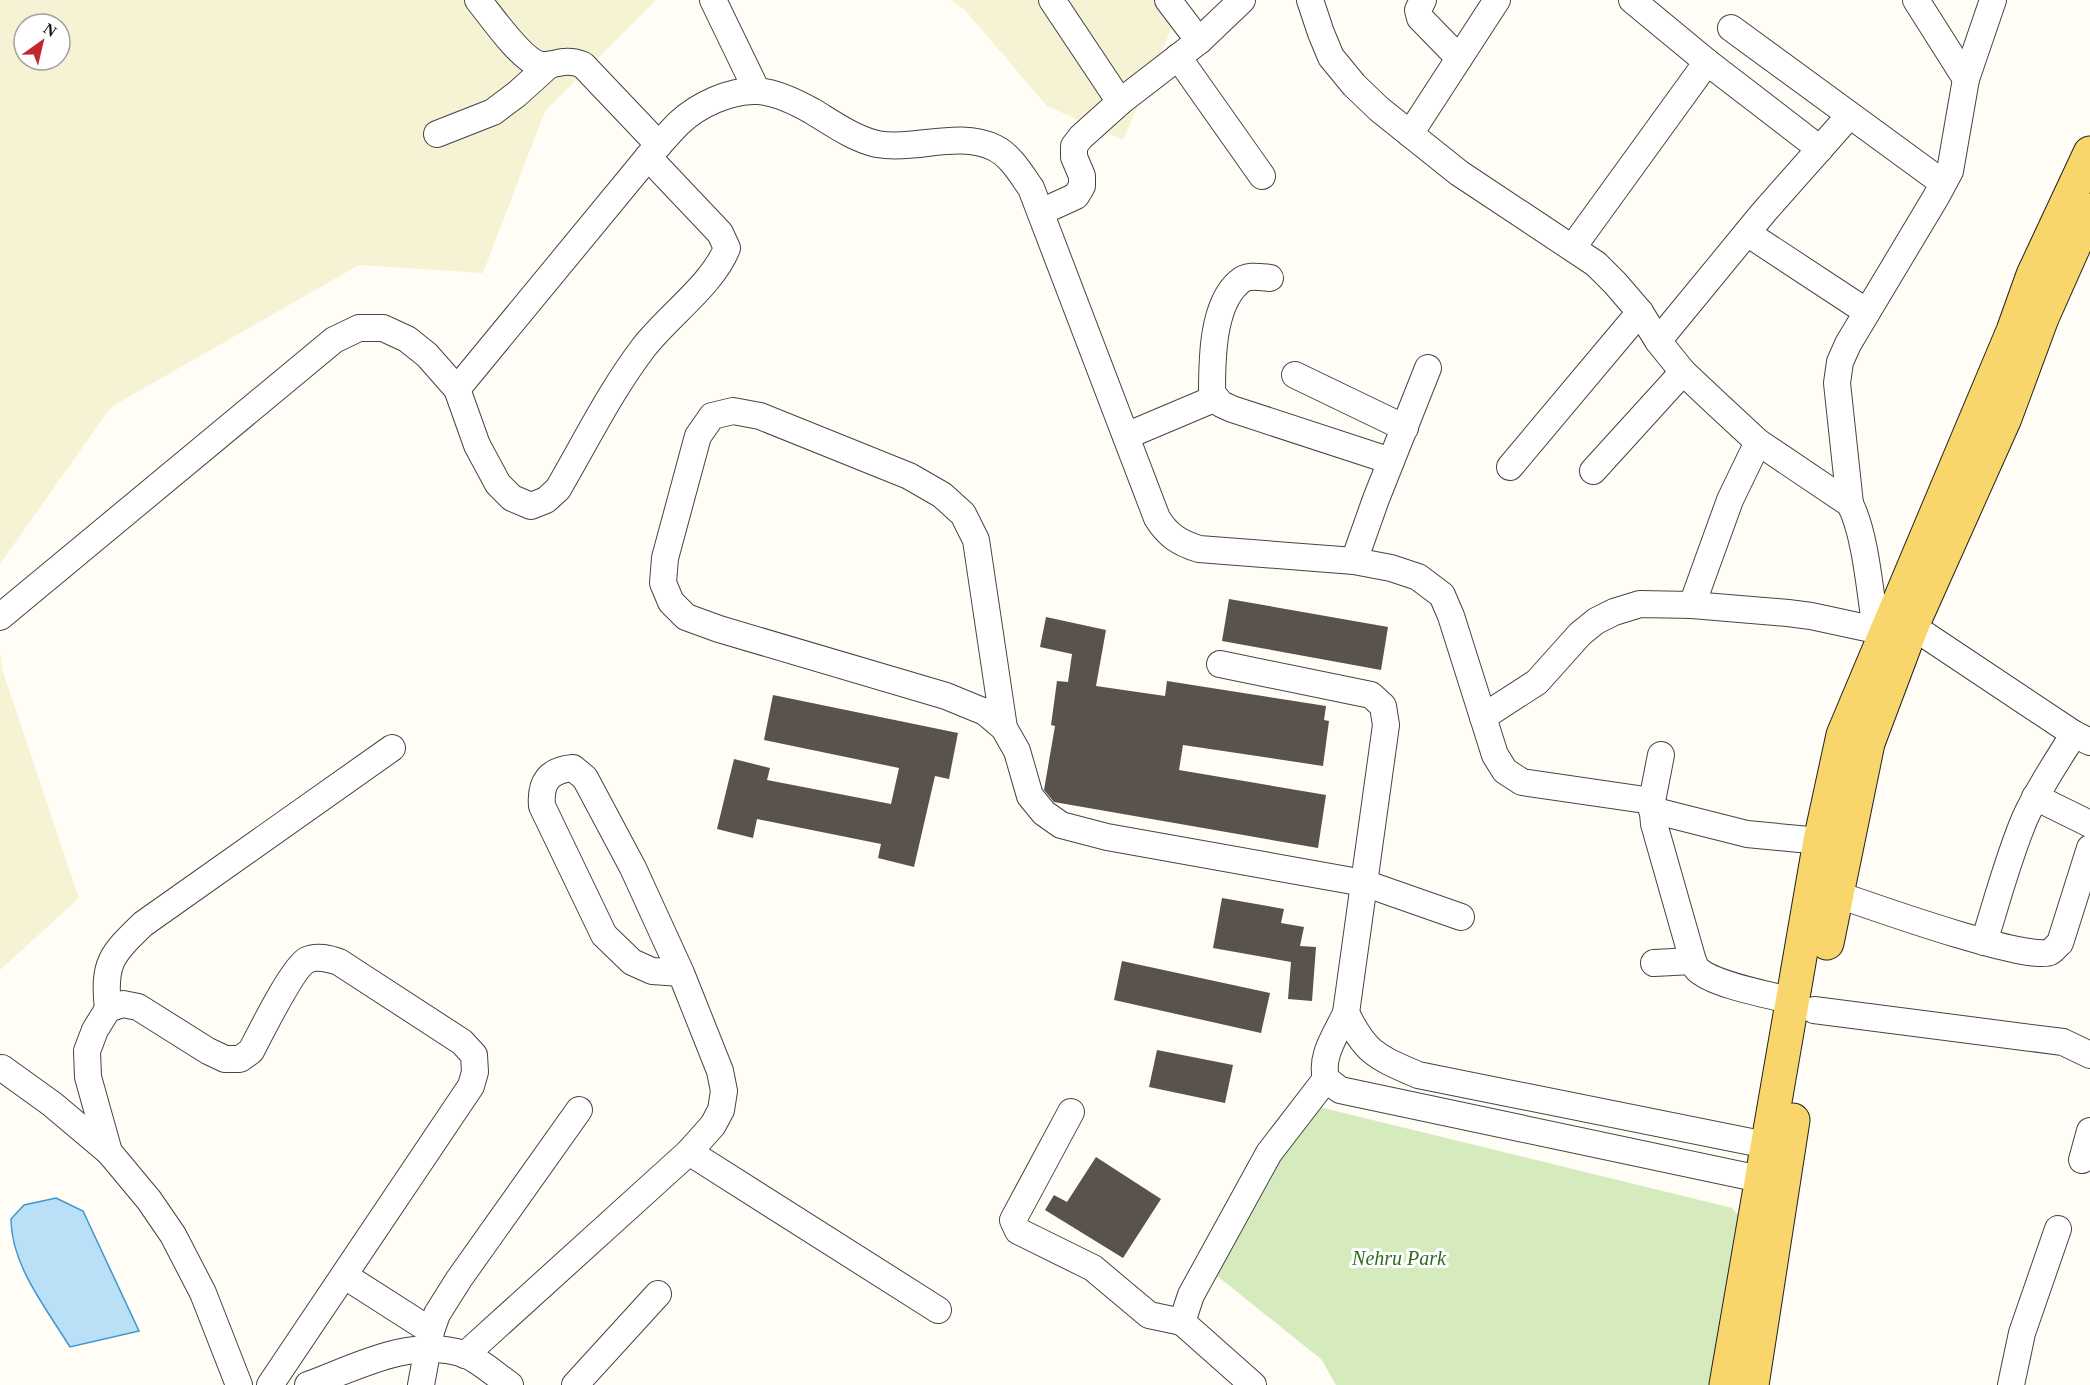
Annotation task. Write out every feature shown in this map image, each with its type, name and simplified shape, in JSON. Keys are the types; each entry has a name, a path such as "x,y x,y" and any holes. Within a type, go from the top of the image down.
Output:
{"main road":[{"path":"1752,1385 1772,1182 1803,1005 1820,841 1843,735 1891,630 2013,331 2033,275 2090,153"},
{"path":"1803,1005 1836,894 1891,630 2005,418 2042,318 2090,210"},
{"path":"1726,1385 1772,1182"}],"street":[{"path":"0,617 334,340 359,328 383,328 407,339 427,355 457,389 477,445 498,484 512,498 531,506 546,500 558,489 627,370 665,323 711,275 722,260 727,248 720,233 583,65 573,61 539,65 526,57 478,0"},
{"path":"713,0 757,91"},
{"path":"1052,0 1120,102"},
{"path":"1168,0 1199,40"},
{"path":"1041,212 1076,196 1082,186 1082,176 1074,157 1074,146 1081,136 1199,40 1242,0"},
{"path":"1310,0 1331,57 1354,85 1459,173 1596,264 1640,312 1683,372 1758,442 1850,504"},
{"path":"1423,0 1419,10 1420,18 1459,58"},
{"path":"1410,134 1497,0"},
{"path":"1632,0 1707,62 1820,149"},
{"path":"1916,0 1966,79"},
{"path":"1891,630 1850,504 1837,383 1840,362 1848,344 1950,171 1966,79 1993,0"},
{"path":"1731,28 1943,183"},
{"path":"1178,57 1263,176"},
{"path":"1573,247 1707,62"},
{"path":"438,134 493,112 549,65"},
{"path":"457,389 653,151 680,122 705,104 731,94 757,91 789,100 856,137 876,144 899,147 947,141 978,142 996,148 1012,161 1031,188 1157,518 1166,532 1182,544 1199,549 1354,561 1391,568 1418,577 1442,595 1451,616 1495,755 1505,771 1522,782 1652,806 1747,834 1820,841"},
{"path":"1659,341 1747,232 1850,116"},
{"path":"1747,232 1867,312"},
{"path":"1270,278 1257,276 1239,281 1229,295 1218,324 1213,353 1212,393 1221,404 1232,409 1392,461"},
{"path":"1510,467 1640,312"},
{"path":"1354,561 1428,368"},
{"path":"1593,471 1683,372"},
{"path":"1295,375 1405,428"},
{"path":"1126,436 1216,398"},
{"path":"1004,728 976,540 963,514 942,495 909,476 759,416 733,411 712,416 698,436 665,558 663,583 671,602 686,617 719,629 946,696 985,712 1004,728 1017,751 1030,796 1044,813 1061,825 1107,837 1364,883 1461,918"},
{"path":"1692,605 1730,500 1758,442"},
{"path":"1483,717 1537,682 1580,634 1596,621 1614,612 1640,604 1692,605 1811,616 1891,630 2082,738 2035,797 2015,844 1984,942"},
{"path":"1220,664 1371,695 1383,706 1386,724 1346,1013 1328,1048 1323,1066 1326,1079 1340,1090 1772,1182"},
{"path":"109,1152 88,1077 87,1051 95,1030 108,1009 106,984 109,968 118,949 143,924 392,748"},
{"path":"1661,755 1652,806 1659,847 1693,961 1698,969 1736,986 1803,1005 2063,1042 2090,1055"},
{"path":"465,1355 689,1152 713,1125 722,1110 724,1091 720,1071 681,973 633,868 585,778 573,768 560,769 546,781 541,793 542,806 604,935 632,962 652,971 681,973"},
{"path":"2035,797 2090,824"},
{"path":"1836,894 1984,942 2035,953 2050,952 2060,943 2090,848"},
{"path":"108,1009 123,1004 138,1007 208,1051 225,1059 240,1059 251,1051 295,972 307,960 324,958 339,962 462,1042 474,1055 476,1072 471,1086 270,1385"},
{"path":"1654,963 1693,961"},
{"path":"1346,1013 1357,1036 1371,1052 1418,1075 1777,1147"},
{"path":"2,1068 52,1104 109,1152 149,1200 173,1235 203,1293 239,1385"},
{"path":"1182,1322 1191,1296 1269,1153 1326,1079"},
{"path":"422,1385 437,1314 459,1279 579,1110"},
{"path":"1071,1112 1012,1220 1018,1231 1093,1268 1149,1315 1182,1322 1253,1385"},
{"path":"2082,1160 2090,1131"},
{"path":"689,1152 938,1310"},
{"path":"2011,1385 2022,1333 2058,1229"},
{"path":"345,1276 430,1339 465,1355 510,1385"},
{"path":"575,1385 658,1294"},
{"path":"308,1385 430,1339"}],"shaded area":[{"path":"0,0 656,0 545,111 483,273 359,265 111,407 0,564"},
{"path":"951,0 1180,0 1176,18 1123,140 1047,106 965,10"},
{"path":"0,653 3,672 79,898 0,970"}],"green space":[{"name":"Nehru Park","path":"1311,1105 1732,1208 1747,1225 1721,1385 1336,1385 1322,1360 1211,1271"}],"water":[{"path":"56,1198 83,1211 139,1331 70,1347 41,1301 17,1253 11,1219 24,1205"}],"building":[{"path":"1229,599 1388,627 1381,670 1222,641"},
{"path":"1046,617 1106,630 1096,686 1165,696 1167,681 1326,706 1324,720 1329,721 1323,766 1183,745 1179,770 1326,795 1318,848 1054,802 1044,790 1055,726 1051,725 1057,681 1068,682 1072,654 1040,647"},
{"path":"773,695 958,733 949,779 935,776 914,867 878,858 881,844 757,819 753,838 717,829 734,759 770,768 767,780 891,804 899,768 764,740"},
{"path":"1222,898 1284,909 1281,923 1304,927 1300,946 1316,947 1312,1001 1288,999 1291,962 1213,948"},
{"path":"1122,961 1270,993 1261,1033 1114,1000"},
{"path":"1157,1050 1233,1065 1225,1103 1149,1087"},
{"path":"1096,1157 1161,1199 1123,1258 1045,1210 1054,1195 1067,1202"}]}
